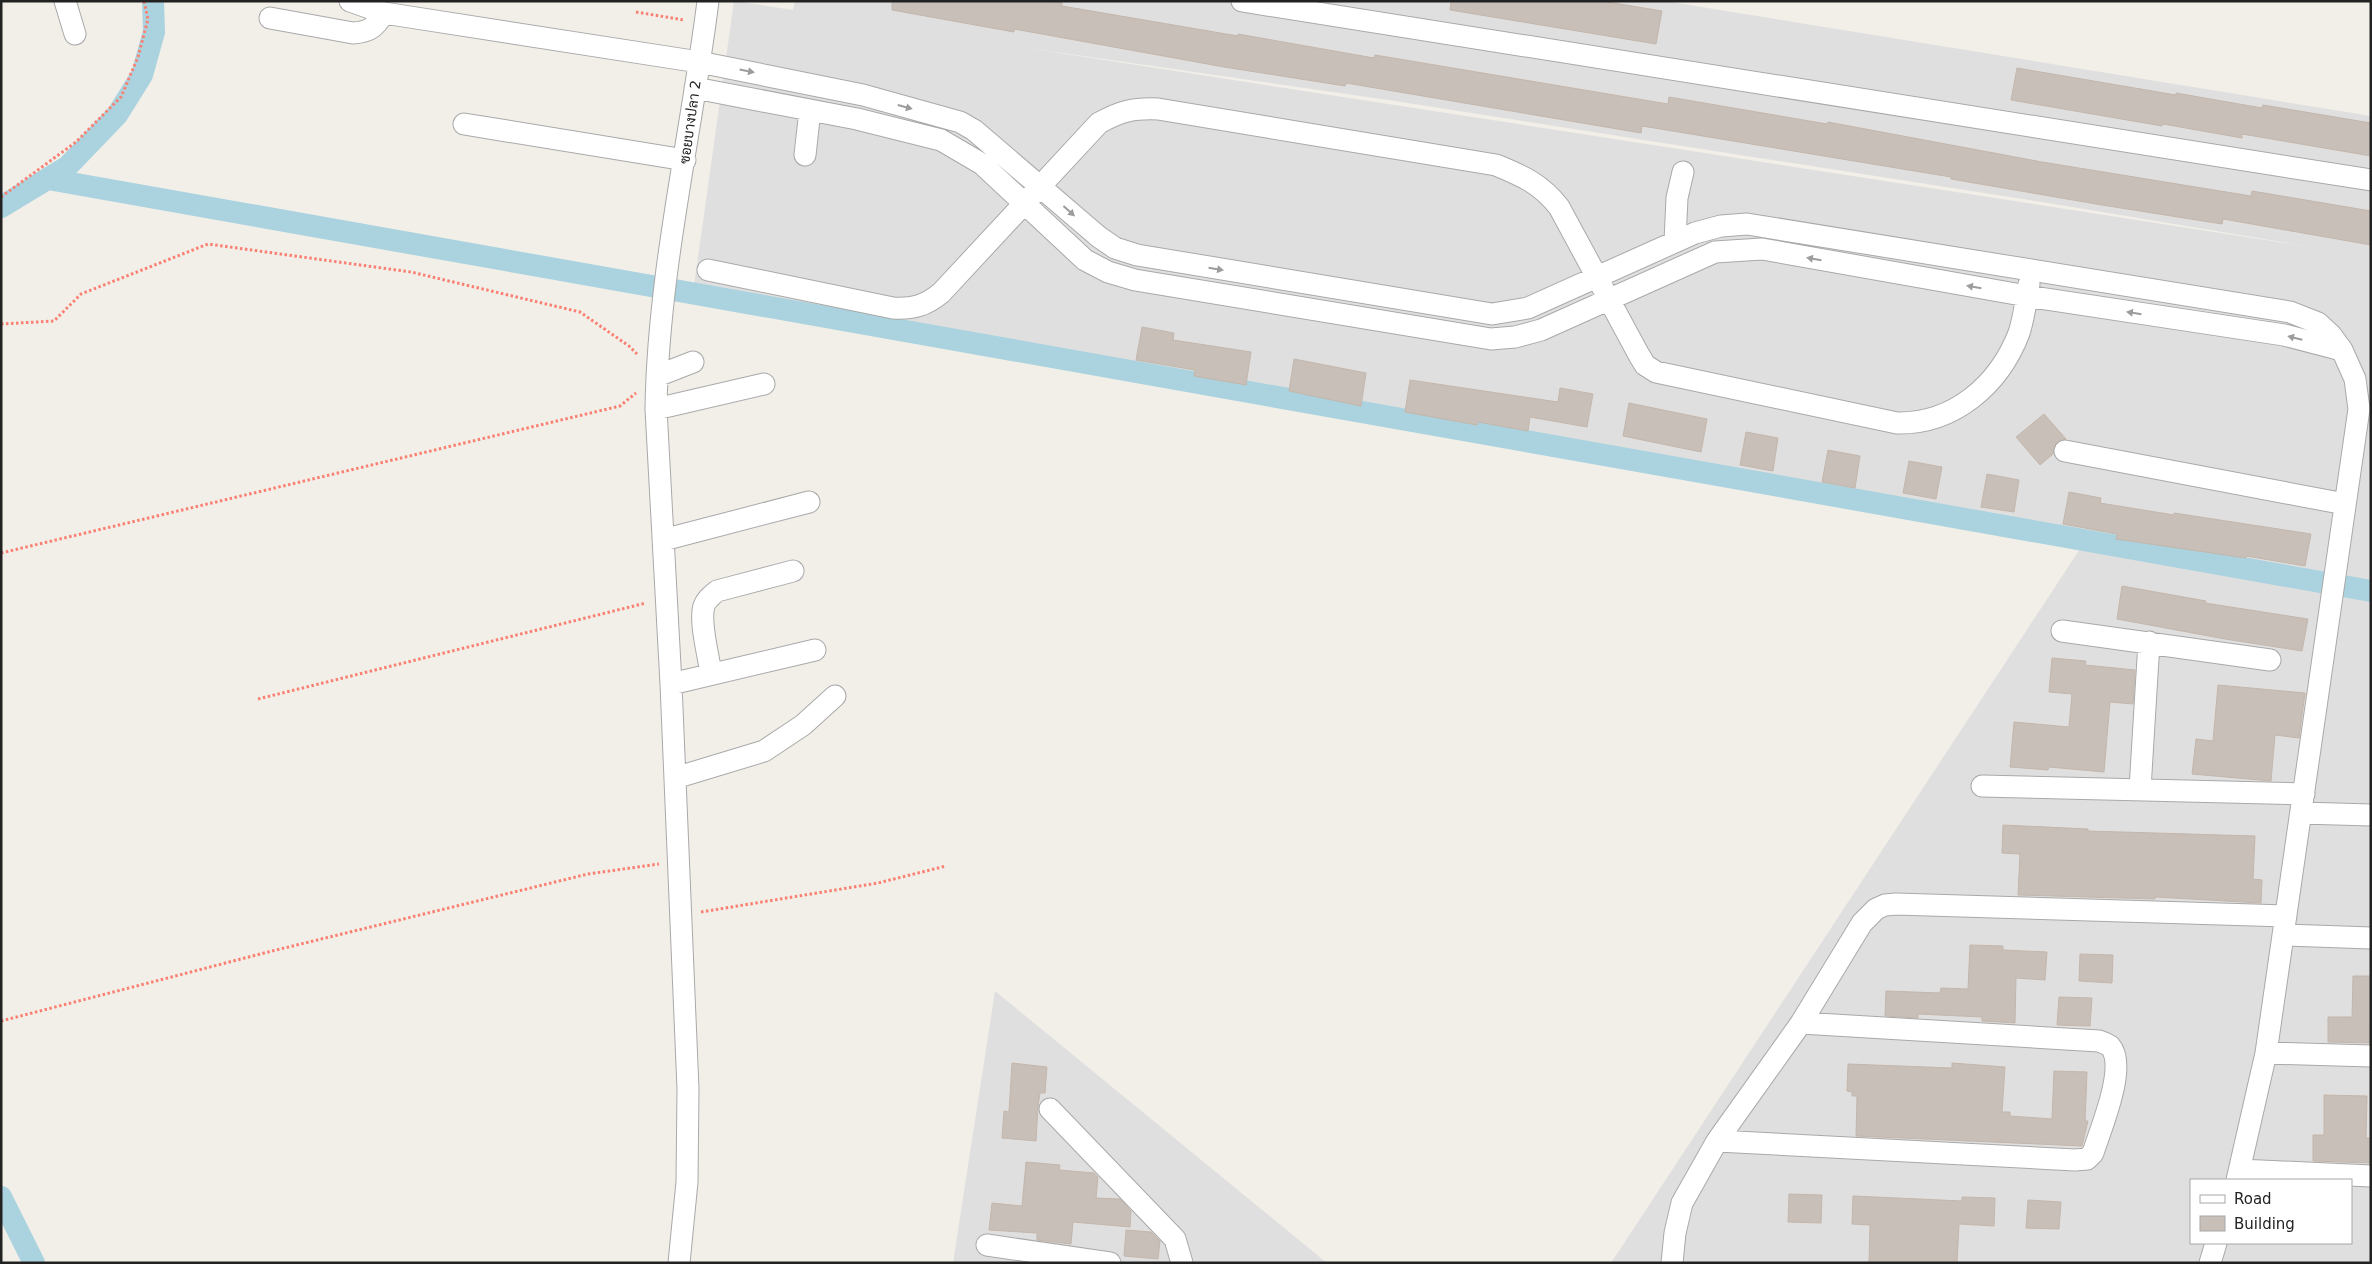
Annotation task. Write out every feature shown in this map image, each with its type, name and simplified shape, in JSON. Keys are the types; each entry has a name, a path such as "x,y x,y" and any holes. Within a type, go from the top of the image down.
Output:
{"street":[{"path":"65,1 75,34"},
{"path":"350,1 384,13 699,62 863,95 960,122 974,130 1099,237 1115,248 1137,255 1492,314 1528,308 1675,242 1720,226 1747,224 2290,312 2318,323 2331,335 2342,350 2355,379 2363,437 2346,504 2266,1053 2238,1175 2371,1176"},
{"name":"ซอยบางปลา 2","path":"679,1263 687,1182 688,1089 671,684 656,409 661,322 708,1"},
{"path":"1242,1 2371,180"},
{"path":"270,18 353,33 366,32 376,27 384,13"},
{"path":"695,88 857,119 941,140 982,164 1085,260 1108,272 1135,280 1481,337 1515,337 1541,330 1608,298 1715,252 1762,250 2026,296 2284,335 2342,350"},
{"path":"857,119 863,95"},
{"path":"708,270 893,308 910,309 927,305 941,293 1042,187 1099,123 1116,114 1136,108 1158,109 1496,165 1521,176 1545,190 1559,207 1598,275 1639,356 1645,364 1656,372 1897,422 1918,423 1946,414 1962,405 1989,382 2004,362 2019,332 2032,269"},
{"path":"804,155 810,110"},
{"path":"464,124 684,160"},
{"path":"1675,242 1677,198 1684,172"},
{"path":"657,376 693,362"},
{"path":"656,409 764,384"},
{"path":"2065,451 2346,504"},
{"path":"663,540 809,502"},
{"path":"711,674 703,620 704,608 709,597 717,592 793,571"},
{"path":"2062,631 2270,660"},
{"path":"2140,789 2149,642"},
{"path":"671,684 815,650"},
{"path":"675,778 764,751 803,725 835,696"},
{"path":"1982,786 2140,789 2302,804 2371,814"},
{"path":"1672,1263 1675,1233 1682,1203 1717,1141 1801,1024 1862,923 1876,909 1885,905 2285,926 2371,938"},
{"path":"1717,1141 2075,1160 2087,1159 2093,1154 2114,1088 2116,1069 2115,1056 2110,1046 2099,1040 1801,1024"},
{"path":"2266,1053 2371,1056"},
{"path":"1050,1109 1175,1239 1182,1263"},
{"path":"987,1244 1110,1263"},
{"path":"2210,1263 2216,1244"}],"path":[{"path":"1,197 76,142 121,96 140,47 148,19 144,1"},
{"path":"636,12 706,23"},
{"path":"1,324 54,321 81,294 208,244 411,272 580,312 629,346 657,376 620,406 1,553"},
{"path":"258,698 666,598"},
{"path":"1,1021 268,952 588,874 679,862"},
{"path":"681,916 878,883 946,866"}],"shaded area":[{"path":"734,1 793,10 795,1 1665,1 2371,116 2371,1263 1611,1263 2080,549 693,293","holes":["1014,46 1395,101 2054,204 2324,249"]},
{"path":"995,991 1327,1263 953,1263"}],"building":[{"path":"892,1 1049,1 1062,3 1062,6 1374,58 1375,55 1668,104 1669,97 1827,124 1828,122 2042,162 2251,196 2252,191 2371,211 2371,245 2223,219 2222,224 2102,205 1951,179 1951,177 1642,126 1641,133 1346,83 1345,86 1224,67 1014,29 1014,32 892,10"},
{"path":"1451,1 1602,1 1662,11 1656,44 1450,10"},
{"path":"2017,68 2176,95 2176,93 2262,108 2263,105 2371,123 2371,156 2242,134 2242,138 2163,124 2162,126 2011,100"},
{"path":"1142,327 1174,333 1173,340 1251,352 1246,385 1194,376 1195,370 1136,360"},
{"path":"1294,359 1366,373 1361,406 1289,391"},
{"path":"1410,380 1558,402 1560,388 1593,394 1587,427 1530,417 1528,431 1478,422 1477,425 1405,412"},
{"path":"1629,403 1707,419 1701,452 1623,436"},
{"path":"2044,414 2066,439 2056,443 2053,454 2040,465 2016,437"},
{"path":"1746,432 1778,438 1773,471 1740,465"},
{"path":"1828,450 1860,456 1855,488 1822,482"},
{"path":"1909,461 1942,467 1936,499 1903,493"},
{"path":"1987,474 2019,480 2014,512 1981,507"},
{"path":"2069,492 2101,498 2100,503 2311,534 2305,566 2246,556 2246,558 2116,539 2117,534 2063,524"},
{"path":"2122,586 2206,601 2205,603 2308,619 2302,651 2117,619"},
{"path":"2052,658 2086,661 2085,665 2135,670 2133,704 2110,702 2104,772 2049,767 2048,770 2010,767 2014,722 2069,727 2072,694 2049,692"},
{"path":"2218,685 2305,693 2299,738 2275,735 2271,781 2192,774 2196,739 2213,741"},
{"path":"2003,825 2088,829 2088,831 2255,836 2253,879 2262,880 2261,903 2155,897 2155,899 2018,895 2020,854 2002,853"},
{"path":"1970,945 2003,946 2003,950 2047,952 2045,980 2016,978 2015,1023 1982,1021 1982,1017 1918,1014 1918,1018 1885,1016 1886,991 1940,993 1941,988 1968,989"},
{"path":"2080,954 2113,955 2112,983 2079,981"},
{"path":"2353,976 2371,976 2370,1043 2328,1042 2328,1017 2352,1017"},
{"path":"2059,997 2092,998 2090,1026 2057,1025"},
{"path":"1012,1063 1047,1067 1045,1093 1040,1093 1038,1106 1036,1141 1002,1138 1004,1111 1009,1112"},
{"path":"1952,1063 2005,1067 2002,1112 2010,1112 2010,1116 2052,1119 2054,1071 2087,1072 2085,1121 2088,1121 2082,1146 1856,1136 1857,1096 1852,1096 1852,1092 1847,1091 1848,1064 1952,1068"},
{"path":"2324,1095 2367,1096 2366,1138 2371,1138 2371,1163 2313,1161 2313,1135 2324,1135"},
{"path":"1026,1162 1060,1165 1059,1170 1094,1173 1098,1177 1096,1198 1120,1199 1131,1211 1130,1227 1073,1222 1071,1244 1037,1240 1037,1233 989,1230 992,1203 1022,1206"},
{"path":"1789,1194 1822,1195 1821,1223 1788,1222"},
{"path":"1853,1196 1962,1201 1962,1197 1995,1198 1994,1226 1959,1224 1957,1263 1869,1263 1870,1225 1852,1224"},
{"path":"2028,1200 2061,1202 2059,1229 2026,1228"},
{"path":"1126,1230 1151,1232 1160,1241 1158,1259 1124,1256"}],"waterway":[{"path":"1,207 67,167 117,115 142,75 154,32 153,1"},
{"path":"48,179 2371,591"},
{"path":"1,1197 34,1263"}]}
